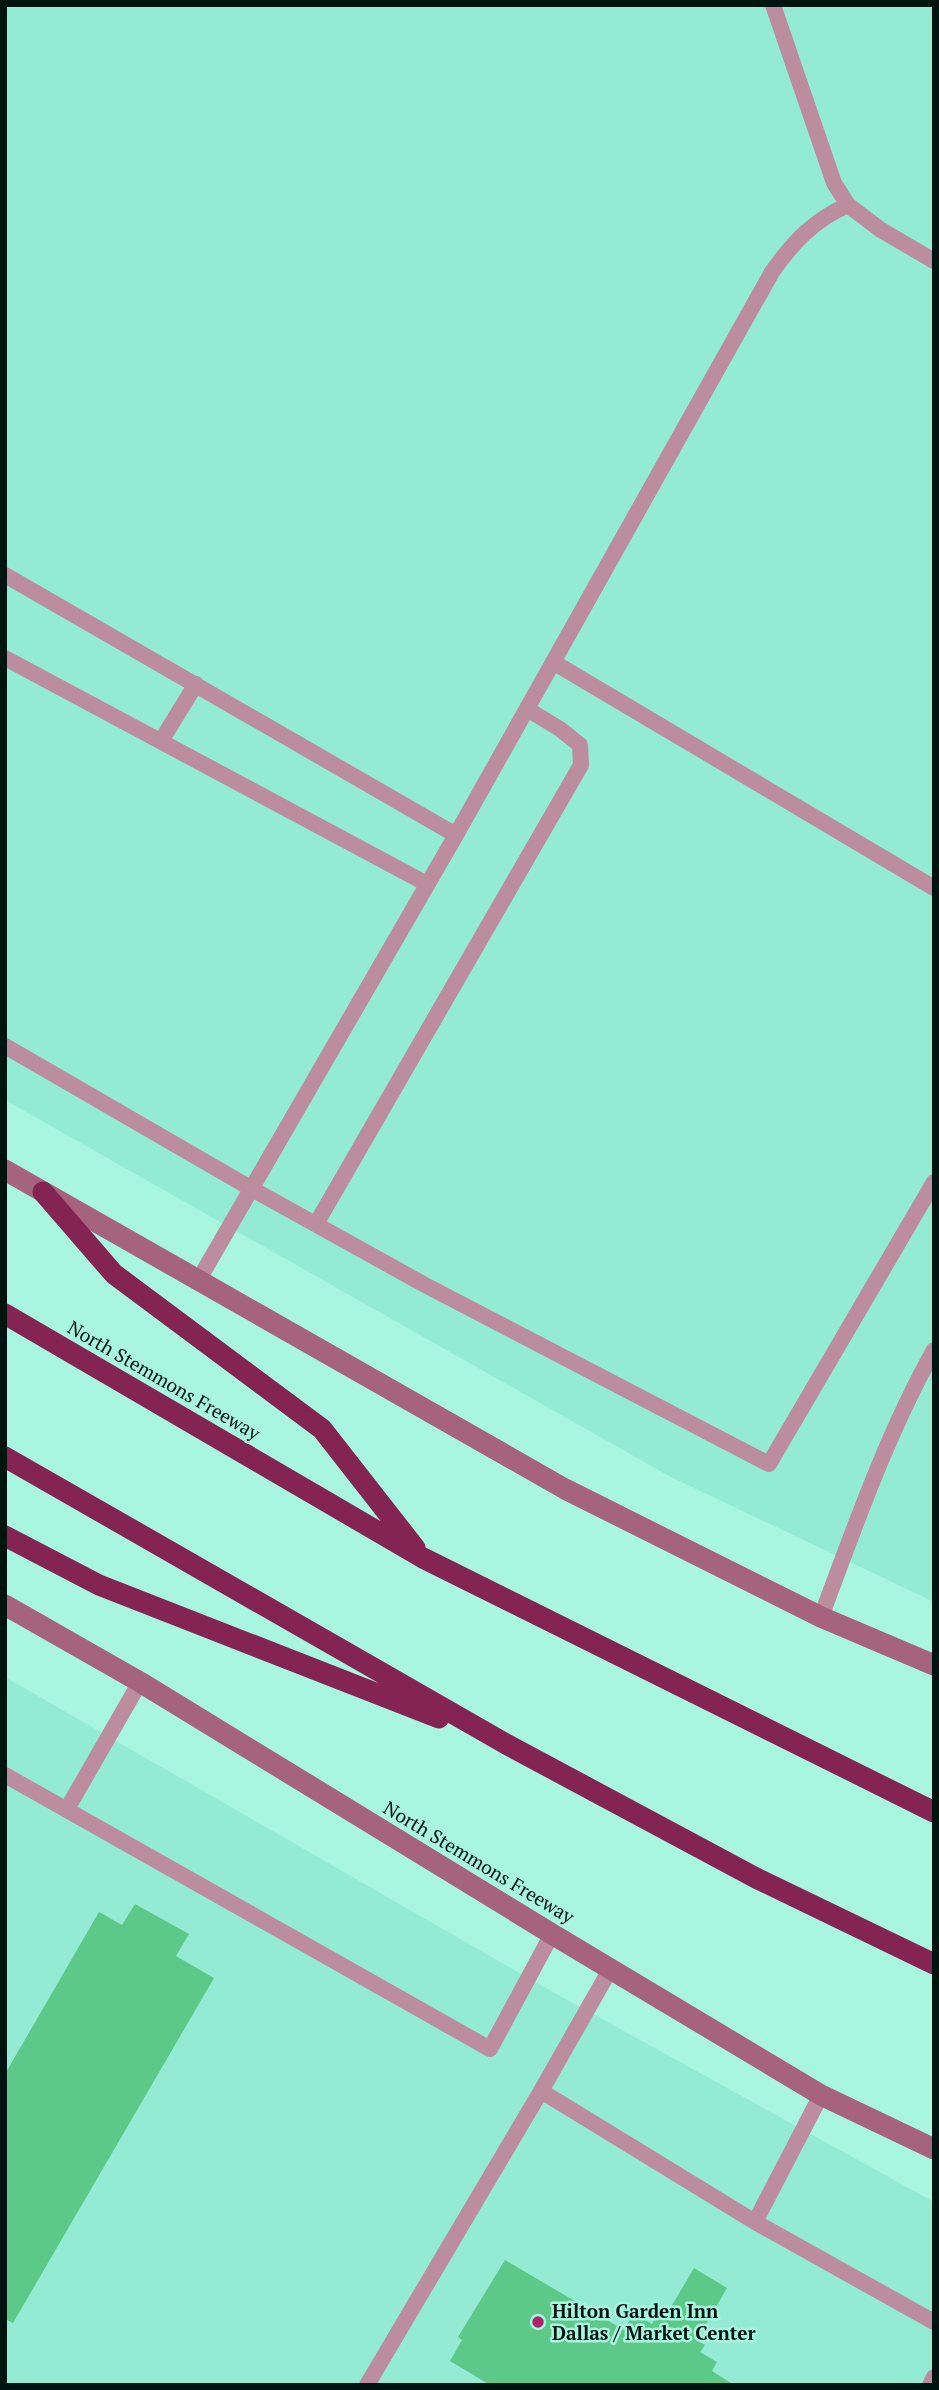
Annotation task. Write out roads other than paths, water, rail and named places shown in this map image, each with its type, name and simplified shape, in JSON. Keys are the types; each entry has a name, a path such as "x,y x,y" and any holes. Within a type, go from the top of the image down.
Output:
{"highway":[{"path":"43,1192 114,1274 322,1429 423,1558"},
{"name":"North Stemmons Freeway","path":"5,1314 423,1558 934,1812"},
{"path":"5,1457 506,1744 757,1878 934,1964"},
{"path":"5,1536 99,1585 506,1744"}],"main road":[{"path":"5,1170 565,1489 821,1616 934,1665"},
{"name":"North Stemmons Freeway","path":"5,1605 140,1682 821,2095 934,2149"}],"lane":[{"path":"773,5 834,183 848,205 881,230 934,261"},
{"path":"198,1281 456,835 772,272 800,236 816,222 848,205"},
{"path":"5,575 456,835"},
{"path":"5,658 427,884"},
{"path":"553,662 934,888"},
{"path":"161,741 196,684"},
{"path":"316,1224 581,765 580,745 527,709"},
{"path":"5,1046 252,1189 425,1285 769,1464 934,1182"},
{"path":"821,1616 876,1474 919,1377 934,1350"},
{"path":"67,1810 140,1682"},
{"path":"5,1775 490,2049 552,1934"},
{"path":"368,2385 611,1968"},
{"path":"541,2091 755,2222 934,2322"},
{"path":"755,2222 821,2095"},
{"path":"930,2385 934,2377"}],"place":[{"name":"Hilton Garden Inn Dallas / Market Center","path":"538,2322"}]}
